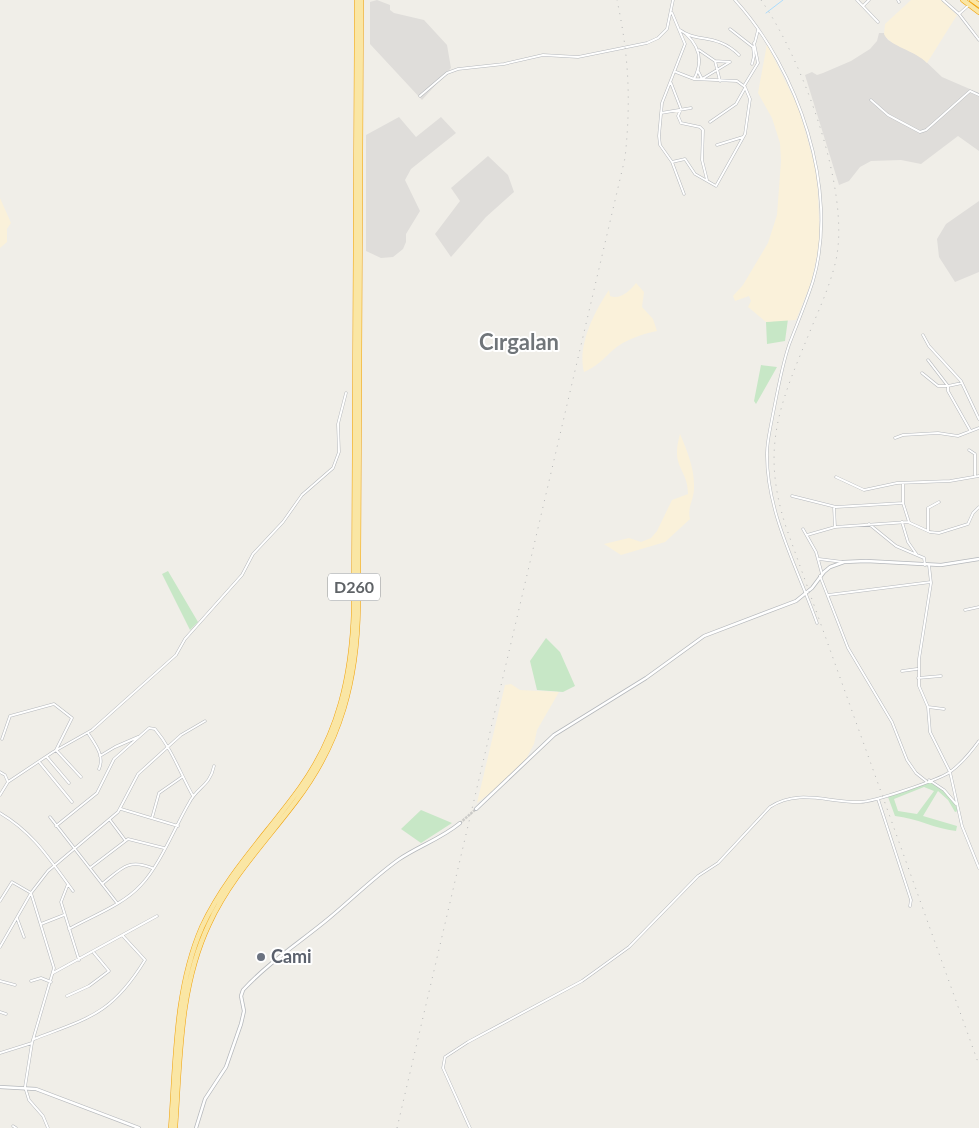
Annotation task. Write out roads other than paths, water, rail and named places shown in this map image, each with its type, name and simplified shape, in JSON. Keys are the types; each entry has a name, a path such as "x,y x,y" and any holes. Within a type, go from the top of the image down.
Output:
{"highway":[{"name":"D260","path":"171,1128 182,997 189,965 200,934 211,909 232,875 300,789 317,762 337,720 350,671 354,610 357,0"},
{"name":"D260","path":"175,1128 185,1011 190,980 200,943 213,914 228,889 302,792 326,755 342,717 354,668 358,606 361,0"},
{"path":"963,0 979,5"},
{"path":"971,2 979,12"}],"street":[{"path":"420,96 447,73 458,69 497,65 543,55 580,57 647,43 663,33 672,12 673,0"},
{"path":"735,0 758,30 778,63 801,114 815,160 819,188 821,235 819,256 810,290 784,364 767,453 775,508 817,623"},
{"path":"857,0 878,22"},
{"path":"863,6 869,0"},
{"path":"944,0 959,14 979,40"},
{"path":"959,14 971,2"},
{"path":"672,12 686,44 662,103 659,140 672,162 684,194"},
{"path":"680,29 698,49 715,61 730,62 717,72 702,79"},
{"path":"730,29 753,47"},
{"path":"752,64 754,56 753,47 758,30"},
{"path":"685,34 717,40 738,55"},
{"path":"710,122 736,104 758,63 754,43"},
{"path":"694,79 698,70 698,49"},
{"path":"715,61 720,81"},
{"path":"698,70 702,79"},
{"path":"672,162 685,159 693,173 716,186 744,137 751,102 745,87 733,80 694,79 676,72"},
{"path":"671,83 681,109 678,116 681,123 700,127 703,130 702,160 707,180"},
{"path":"871,100 888,115 920,132 926,130 970,91 979,95"},
{"path":"661,113 691,108"},
{"path":"717,145 744,137"},
{"path":"923,335 928,344 962,383 979,418"},
{"path":"928,360 948,386 948,391 970,430"},
{"path":"922,373 936,385 948,386 962,383"},
{"path":"0,795 8,782 47,756 88,733 174,658 185,639 242,576 253,554 283,522 302,496 332,468 339,452 338,424 346,393"},
{"path":"895,438 903,435 938,433 958,436 979,428"},
{"path":"969,450 975,454 975,475"},
{"path":"836,477 864,490 902,483 950,481 975,475 979,476"},
{"path":"902,483 903,504 909,522"},
{"path":"792,496 834,507 903,504"},
{"path":"928,531 928,508 939,502"},
{"path":"834,507 835,527"},
{"path":"807,535 835,527 902,522 909,522 928,531 941,533 967,525 973,512 979,507"},
{"path":"902,522 908,542 917,555"},
{"path":"869,524 896,546 924,558 927,565 931,582 918,669 920,691 928,707 930,732 950,772 964,834 979,868"},
{"path":"803,529 819,559 821,575 848,648 892,722 906,760 927,780 944,790 957,806"},
{"path":"819,559 844,562 866,561 927,565 979,559"},
{"path":"476,810 550,737 646,678 691,644 715,631 796,601 809,590 830,566 844,562"},
{"path":"828,595 931,582"},
{"path":"965,610 979,607"},
{"path":"902,671 918,669"},
{"path":"918,678 941,676"},
{"path":"2,739 10,716 38,710 52,704 72,718 57,750"},
{"path":"928,707 944,709"},
{"path":"0,945 31,893 53,865 121,809 138,774 185,732 205,720"},
{"path":"56,826 97,793 112,762 147,729 153,728 169,746 182,777 193,796"},
{"path":"88,733 100,756 99,769"},
{"path":"100,756 138,737"},
{"path":"470,1128 444,1070 443,1061 447,1056 468,1042 582,981 629,947 698,876 718,863 773,805 785,800 808,797 862,802 878,798 950,772 979,742"},
{"path":"57,750 81,777"},
{"path":"47,756 69,783"},
{"path":"40,762 72,802"},
{"path":"69,929 117,903 140,886 178,826 193,796 209,781 214,766"},
{"path":"0,772 5,775 8,782"},
{"path":"152,818 159,793 182,777"},
{"path":"878,798 911,900 910,906"},
{"path":"121,809 178,826"},
{"path":"0,813 29,833 73,891"},
{"path":"50,817 117,903"},
{"path":"109,820 125,840"},
{"path":"196,1128 204,1103 224,1071 241,1024 244,1013 241,998 243,990 277,958 324,922 352,896 394,863 437,840 460,823"},
{"path":"90,868 125,840 131,839 165,848"},
{"path":"102,884 131,864 140,863 152,868"},
{"path":"0,901 12,882 31,893 53,962 51,982 32,1043 25,1087 29,1100 42,1116 48,1128"},
{"path":"68,884 61,900 79,960"},
{"path":"41,924 65,915"},
{"path":"53,973 93,953 157,916"},
{"path":"17,918 24,937"},
{"path":"34,1039 99,1013 131,983 145,960 123,936"},
{"path":"67,996 88,986 109,971 93,953"},
{"path":"31,981 41,978 51,982"},
{"path":"0,981 15,986"},
{"path":"0,1012 6,1014"},
{"path":"0,1053 32,1043"},
{"path":"0,1087 25,1087 41,1091 139,1128"}],"waterway":[{"path":"766,13 783,0"}],"tunnel":[{"path":"460,823 476,809"}],"railway":[{"path":"397,1128 625,158 628,79 617,0"},
{"path":"761,0 777,25 792,55 820,126 830,162 839,231 832,276 792,376 778,423 774,471 778,498 786,527 979,1065"}],"place":[{"name":"Cami","path":"261,957"}],"district":[{"name":"Cırgalan","path":"519,342"}]}
